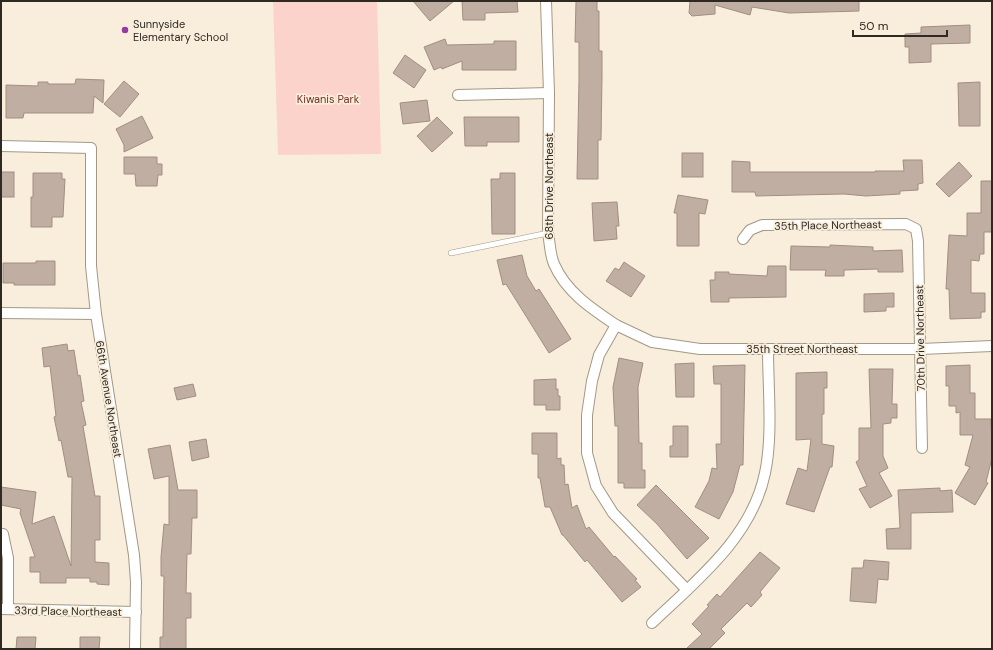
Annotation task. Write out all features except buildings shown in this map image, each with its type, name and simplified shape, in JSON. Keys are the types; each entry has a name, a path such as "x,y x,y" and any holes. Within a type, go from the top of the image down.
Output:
{"street":[{"name":"68th Drive Northeast","path":"546,1 549,93 548,233 554,263 563,280 586,304 616,325"},
{"path":"458,95 549,93"},
{"name":"66th Avenue Northeast","path":"1,146 91,148 91,266 96,314 134,555 136,612 135,649"},
{"name":"35th Place Northeast","path":"743,239 750,230 762,225 906,224 916,229"},
{"name":"70th Drive Northeast","path":"916,229 918,241 921,349 922,448"},
{"path":"1,313 96,314"},
{"path":"616,325 599,355 592,381 587,415 587,453 596,486 613,513 687,590"},
{"name":"35th Street Northeast","path":"616,325 652,342 700,349 921,349 992,346"},
{"path":"652,623 718,558 746,524 759,495 765,472 767,450 768,349"},
{"path":"3,534 8,558 4,609"},
{"name":"33rd Place Northeast","path":"4,609 136,612"}],"lane":[{"path":"451,253 548,233"}],"green space":[{"name":"Kiwanis Park","path":"273,1 377,1 381,154 278,155"}],"place":[{"name":"Sunnyside Elementary School","path":"125,30"}]}
